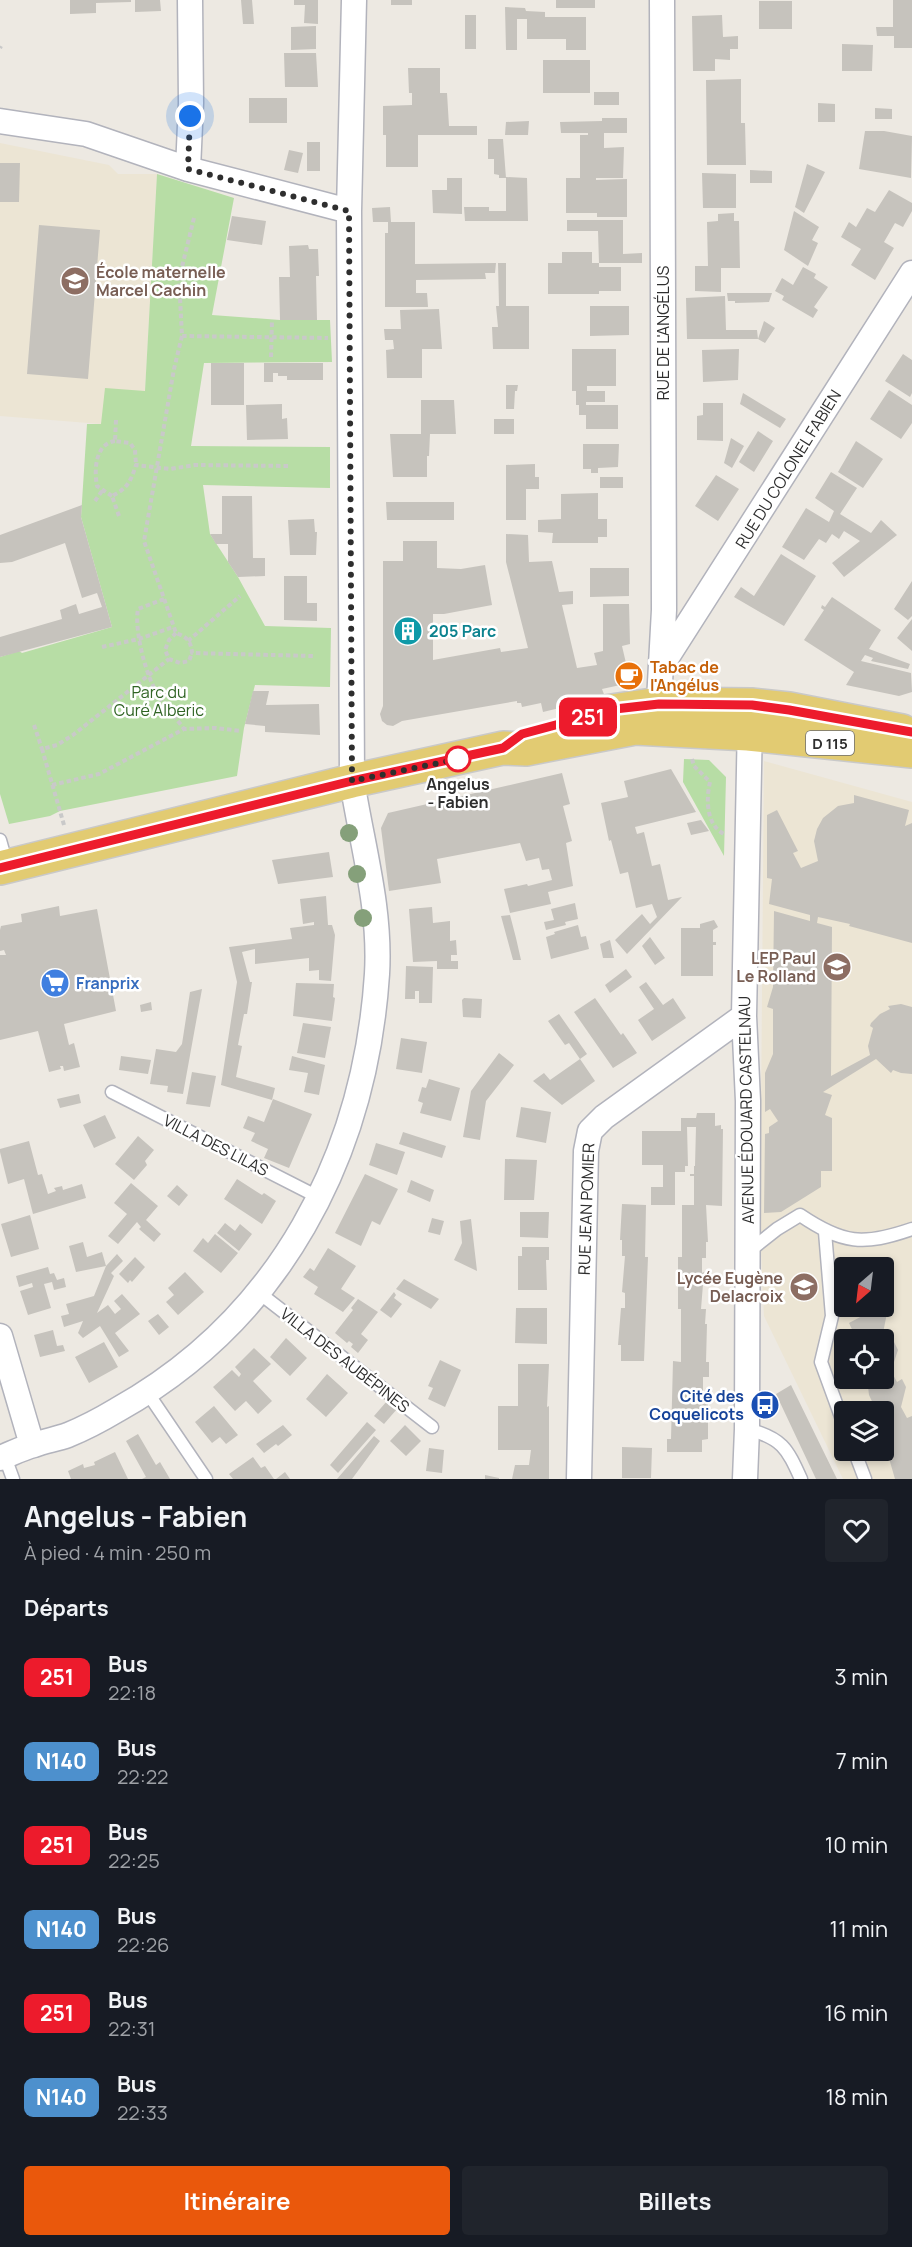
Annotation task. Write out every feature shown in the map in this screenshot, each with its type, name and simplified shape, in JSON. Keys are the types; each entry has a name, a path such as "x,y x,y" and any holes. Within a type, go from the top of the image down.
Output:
{"main road":[{"name":"D 115","path":"750,720 789,710 912,732"},
{"name":"D 115","path":"2,858 71,850 352,781 503,748 526,749 635,728 658,716 750,720 912,751"}],"street":[{"path":"188,169 191,103 190,0"},
{"path":"6,1465 32,1445 68,1435 117,1411 147,1392 201,1351 224,1330 258,1292 302,1231 333,1171 355,1106 367,1055 377,972 371,877 352,781 349,211 354,0"},
{"name":"RUE DE L'ANGÉLUS","path":"658,716 664,610 662,0"},
{"path":"0,121 86,134 188,169 349,211"},
{"name":"RUE DU COLONEL FABIEN","path":"662,665 912,273"},
{"name":"AVENUE ÉDOUARD CASTELNAU","path":"745,1479 748,1101 744,1016 750,720"},
{"name":"RUE JEAN POMIER","path":"579,1479 586,1150 590,1131 604,1117 744,1016"},
{"path":"0,1336 32,1445"}],"lane":[{"name":"VILLA DES LILAS","path":"112,1092 320,1198"},
{"path":"748,1252 777,1229 800,1215 825,1232 854,1240 884,1239 912,1229"},
{"path":"825,1232 832,1316 821,1362 835,1401"},
{"name":"VILLA DES AUBÉPINES","path":"258,1292 432,1427"},
{"path":"147,1392 206,1479"},
{"path":"747,1429 769,1435 789,1453 801,1479"},
{"path":"858,1461 865,1479"}],"path":[{"path":"176,633 169,640 165,650 169,659 180,663 189,661 192,653 191,645 186,637 176,633 144,541 174,369 182,336 179,279 194,218"},
{"path":"271,357 272,320"},
{"path":"182,336 271,339 349,338"},
{"path":"115,441 116,420"},
{"path":"112,496 123,490 131,480 136,465 135,450 130,443 115,441 106,444 99,452 95,477 97,486 112,496 119,516"},
{"path":"136,465 170,470 195,465 288,466"},
{"path":"95,501 102,491"},
{"path":"188,641 240,596"},
{"path":"164,599 138,609 136,620 139,639 157,694 184,729"},
{"path":"102,647 139,639 174,627"},
{"path":"192,653 313,656"},
{"path":"42,749 57,746 73,735 169,659"},
{"path":"34,725 71,850"},
{"path":"52,785 99,774 151,744 184,729 241,730"},
{"path":"686,755 710,782 706,798 711,819 719,831 747,845"}],"shaded area":[{"name":"École maternelle Marcel Cachin","path":"0,143 109,165 118,174 157,174 145,391 101,424 0,416"},
{"name":"LEP Paul Le Rolland","path":"764,761 912,802 912,1479 843,1479 834,1461 894,1461 894,1401 834,1401 834,1460 764,1316 760,1229"}],"green space":[{"name":"Parc du Curé Alberic","path":"157,174 234,198 212,315 280,320 330,320 332,362 204,363 191,446 330,447 330,488 203,485 210,534 238,577 265,626 331,628 330,687 255,685 244,728 237,776 60,811 50,816 9,824 0,794 0,657 19,651 22,653 112,627 81,517 87,424 101,424 105,388 145,391"},
{"path":"684,759 709,760 726,777 724,856 683,782"}],"building":[{"path":"70,0 131,0 131,2 96,3 96,13 70,14"},
{"path":"135,0 160,0 161,11 135,12"},
{"path":"241,0 252,0 254,24 243,24"},
{"path":"294,0 318,0 318,24 304,23 305,5 294,5"},
{"path":"391,0 412,0 412,5 391,5"},
{"path":"556,0 595,0 595,8 556,8"},
{"path":"893,0 912,0 912,48 894,48 894,36 877,36 876,27 893,27"},
{"path":"759,1 792,1 792,29 759,29"},
{"path":"505,7 545,12 545,17 586,17 586,50 566,50 566,39 527,39 527,19 517,19 517,50 506,50"},
{"path":"465,15 476,15 476,49 465,49"},
{"path":"722,15 723,37 738,36 738,49 730,49 730,60 715,59 715,71 693,71 692,16"},
{"path":"316,26 316,49 291,50 291,27"},
{"path":"842,44 873,45 872,71 842,71"},
{"path":"284,53 316,53 318,87 285,87"},
{"path":"543,60 590,60 590,93 543,93"},
{"path":"408,68 440,68 440,93 447,93 449,126 477,126 477,135 418,135 418,167 386,167 383,106 412,105"},
{"path":"741,79 741,123 745,123 746,165 707,165 706,80"},
{"path":"594,92 619,92 619,105 594,105"},
{"path":"249,98 287,98 287,123 249,123"},
{"path":"818,103 835,104 835,122 818,122"},
{"path":"875,108 892,109 892,119 875,119"},
{"path":"602,118 627,118 627,133 604,133 604,148 624,147 623,178 596,178 596,180 627,179 627,217 597,217 597,213 566,213 566,178 580,178 580,135 588,135 588,133 561,133 560,122 602,121"},
{"path":"529,121 528,135 505,135 506,122"},
{"path":"865,131 884,131 912,136 911,178 859,169"},
{"path":"488,139 503,139 506,178 499,178 499,175 494,174 494,159 488,159"},
{"path":"307,142 320,142 320,171 307,171"},
{"path":"289,150 303,153 298,173 284,170"},
{"path":"0,163 20,163 19,202 0,202"},
{"path":"807,164 825,172 804,213 795,207"},
{"path":"750,170 772,171 772,183 750,183"},
{"path":"702,173 736,174 736,208 703,208"},
{"path":"506,177 527,178 528,221 465,221 464,207 489,207 489,211 506,211"},
{"path":"447,178 462,178 462,214 433,213 432,190 447,190"},
{"path":"889,190 912,203 912,211 903,227 895,223 884,242 894,248 875,280 851,265 861,249 841,237 849,222 856,227 867,208 875,212"},
{"path":"390,207 391,222 415,222 415,264 496,263 495,273 485,273 486,279 416,280 416,293 427,293 428,307 385,307 385,233 388,233 388,222 373,222 372,208"},
{"path":"794,211 819,227 812,240 818,243 808,266 784,250"},
{"path":"734,213 734,221 739,221 740,268 721,268 721,292 695,291 695,266 708,266 707,222 718,221 718,214"},
{"path":"232,216 266,221 262,245 227,240"},
{"path":"567,220 623,220 623,254 642,253 642,263 599,263 598,231 567,231"},
{"path":"39,225 100,230 88,379 27,374"},
{"path":"308,245 309,249 318,249 317,320 280,320 279,277 290,277 289,246"},
{"path":"562,252 592,252 592,263 599,263 599,267 621,267 621,291 599,291 599,294 548,294 548,263 562,263"},
{"path":"498,263 506,263 506,306 529,306 529,349 493,349 492,327 498,327 496,306 499,306"},
{"path":"803,267 816,274 814,278 828,287 814,307 818,310 813,318 782,300 784,296 775,291 782,278 793,285"},
{"path":"727,293 772,293 769,302 735,303 735,301 728,301"},
{"path":"725,296 726,330 757,330 758,339 687,339 686,298"},
{"path":"590,306 629,306 629,335 590,336"},
{"path":"439,309 442,349 422,349 422,378 387,378 386,350 394,349 393,340 385,340 384,329 401,329 400,310"},
{"path":"764,321 775,328 765,343 758,339"},
{"path":"572,349 616,349 616,386 587,386 587,391 605,391 605,402 586,402 586,405 618,405 618,429 586,429 586,415 579,415 576,391 572,391"},
{"path":"739,349 738,380 703,382 702,350"},
{"path":"903,354 912,360 910,397 885,381"},
{"path":"211,363 244,363 244,405 211,405"},
{"path":"264,363 323,363 323,380 287,380 287,376 278,376 278,373 273,373 273,382 264,382"},
{"path":"506,385 518,385 515,391 514,409 506,409"},
{"path":"889,390 912,405 912,423 901,439 870,419"},
{"path":"743,393 786,419 780,428 740,404"},
{"path":"421,400 454,400 456,434 430,434 427,477 393,477 390,434 421,434"},
{"path":"703,403 723,403 723,441 697,440 697,416 703,415"},
{"path":"282,404 282,419 287,418 288,439 247,440 246,405"},
{"path":"494,419 514,419 514,434 494,434"},
{"path":"758,431 773,441 754,472 739,462"},
{"path":"731,438 744,446 732,468 724,463"},
{"path":"856,441 883,459 863,488 838,472"},
{"path":"583,444 619,444 618,467 598,468 598,473 591,473 591,469 583,469"},
{"path":"535,464 535,477 539,477 539,489 526,489 526,520 506,520 506,465"},
{"path":"831,472 857,488 840,514 871,533 881,520 897,535 844,577 832,563 860,541 844,531 839,539 832,534 826,543 819,539 804,560 782,547 806,508 829,522 834,511 815,498"},
{"path":"716,475 739,489 718,521 695,506"},
{"path":"600,477 623,477 623,488 600,488"},
{"path":"598,493 598,519 607,519 607,537 598,537 598,543 552,543 553,533 538,532 538,520 561,519 561,494"},
{"path":"222,496 252,496 253,558 265,558 265,576 238,577 228,562 228,544 216,544 210,534 222,534"},
{"path":"386,502 454,502 454,520 387,520"},
{"path":"82,505 81,517 112,627 0,657 0,637 62,619 60,610 76,604 79,614 102,607 97,593 82,598 65,543 12,562 0,563 0,535"},
{"path":"314,519 315,532 317,532 316,555 290,555 288,520"},
{"name":"205 Parc","path":"506,534 528,535 529,562 552,561 559,592 573,591 573,604 562,605 577,668 597,665 594,653 603,651 603,604 629,604 630,644 622,646 629,676 625,684 602,689 605,697 543,712 541,703 522,707 517,701 402,721 393,726 387,725 382,721 380,714 383,706 383,561 403,561 403,541 437,541 437,568 461,569 485,565 492,605 433,614 433,660 500,648 501,652 528,648 506,562"},
{"path":"781,554 816,576 784,626 734,597 741,587 754,596"},
{"path":"590,568 629,568 629,596 590,597"},
{"path":"284,576 307,576 307,603 317,603 317,621 284,620"},
{"path":"912,581 912,616 908,620 894,609"},
{"path":"832,597 881,630 869,649 910,664 908,669 871,661 873,658 865,655 861,661 911,673 912,692 899,696 846,685 854,672 804,640 824,610 821,608 822,605 825,607"},
{"path":"912,619 912,651 897,638"},
{"path":"253,691 269,691 266,705 319,704 320,735 265,732 265,726 245,724"},
{"path":"671,769 696,812 635,827 637,834 644,832 652,866 660,864 668,900 682,897 627,954 615,940 642,914 650,924 657,917 652,904 636,908 628,872 620,874 611,840 609,841 601,803 628,797 624,781"},
{"path":"562,773 570,804 563,806 572,841 566,843 573,886 548,892 551,904 510,913 504,889 552,880 549,869 542,870 539,858 526,861 520,843 437,859 441,883 389,891 381,828 388,813"},
{"path":"854,795 909,810 905,826 912,823 912,943 818,917 817,923 832,927 831,1076 870,1055 868,1046 873,1028 870,1026 871,1023 880,1014 890,1009 888,1006 901,1004 912,1007 912,1074 893,1070 891,1073 876,1059 823,1092 832,1095 825,1115 832,1118 832,1171 821,1171 821,1187 781,1212 764,1213 765,1134 769,1133 769,1127 778,1121 770,1109 765,1112 765,1073 773,1054 773,1009 767,1007 773,987 774,911 810,921 810,915 769,904 772,879 767,878 767,815 777,810 798,851 793,853 801,868 818,861 814,841 823,818 838,806 854,803"},
{"path":"701,820 709,831 691,835 687,823"},
{"path":"329,852 333,877 278,884 272,860"},
{"path":"326,896 328,925 332,925 335,935 331,981 319,980 319,970 309,971 309,958 255,964 255,949 242,952 250,982 252,982 247,1014 244,1014 238,1045 242,1046 236,1077 275,1088 272,1100 221,1085 237,982 229,947 292,939 290,928 314,925 314,922 303,924 300,899"},
{"path":"575,903 578,919 546,930 544,922 554,920 551,909"},
{"name":"Franprix","path":"59,906 60,916 97,909 116,1011 64,1024 69,1045 74,1043 80,1067 64,1071 63,1066 60,1066 61,1069 49,1072 38,1031 0,1040 0,955 6,955 4,950 0,951 0,930 1,926 22,922 21,914"},
{"path":"432,907 433,923 450,921 450,941 456,940 457,955 451,955 451,961 458,961 458,969 437,969 437,961 413,962 409,909"},
{"path":"510,915 521,960 513,960 501,916"},
{"path":"714,920 718,927 713,930 713,942 716,942 716,945 713,945 713,976 681,976 681,928 700,928 700,924"},
{"path":"578,925 581,937 586,936 589,949 551,959 546,937 555,934 554,932"},
{"path":"650,937 665,958 655,965 642,946"},
{"path":"610,940 614,958 603,958 600,944"},
{"path":"406,966 433,967 432,1003 419,1003 419,991 415,991 415,999 405,999"},
{"path":"626,969 632,977 610,993 605,985"},
{"path":"646,982 663,1005 673,998 686,1018 652,1041 638,1020 654,1009 639,987"},
{"path":"296,983 334,984 332,1021 293,1016"},
{"path":"202,989 183,1094 167,1092 168,1086 150,1084 156,1049 176,1052 182,1044 190,992"},
{"path":"464,998 482,999 481,1018 463,1017 462,1000"},
{"path":"595,998 637,1053 613,1068 574,1012"},
{"path":"151,1002 152,1010 141,1012 140,1005"},
{"path":"559,1014 587,1054 580,1059 569,1043 565,1045 548,1021"},
{"path":"303,1023 331,1027 325,1058 297,1053"},
{"path":"401,1038 427,1042 422,1073 396,1069"},
{"path":"499,1053 514,1065 486,1101 480,1140 463,1137 471,1091"},
{"path":"121,1056 151,1060 148,1074 119,1070"},
{"path":"292,1056 325,1065 319,1095 304,1092 308,1073 289,1070"},
{"path":"580,1059 595,1081 562,1105 533,1081 544,1073 550,1080"},
{"path":"192,1072 216,1076 210,1107 186,1104"},
{"path":"429,1079 460,1088 451,1121 420,1113 423,1103 418,1101 422,1087 426,1088"},
{"path":"79,1094 81,1103 60,1108 57,1099"},
{"path":"273,1099 312,1114 289,1168 264,1158 268,1149 251,1141 255,1133 243,1128 248,1116 264,1122"},
{"path":"521,1107 551,1112 546,1143 516,1137"},
{"path":"697,1113 715,1113 715,1126 721,1125 723,1129 722,1206 706,1205 708,1242 706,1242 706,1258 702,1258 702,1273 704,1272 701,1309 706,1309 706,1362 709,1362 709,1377 703,1377 703,1401 708,1401 708,1439 702,1440 702,1452 667,1452 667,1439 671,1439 673,1361 681,1362 678,1257 682,1257 682,1205 694,1205 694,1176 690,1174 694,1174 696,1127 687,1127 688,1166 685,1166 685,1172 675,1172 675,1205 651,1205 651,1187 663,1187 663,1165 642,1165 642,1131 681,1131 681,1118 696,1118"},
{"path":"105,1115 116,1138 94,1148 83,1125"},
{"path":"403,1132 446,1146 442,1158 399,1144"},
{"path":"138,1136 154,1150 145,1161 147,1165 134,1180 115,1164"},
{"path":"29,1141 38,1175 42,1174 48,1194 56,1191 54,1188 62,1186 63,1190 82,1184 86,1198 33,1214 24,1179 8,1184 0,1152 0,1149"},
{"path":"376,1143 405,1152 397,1175 369,1165"},
{"path":"505,1159 537,1160 534,1200 504,1200"},
{"path":"365,1174 398,1189 380,1225 372,1221 361,1246 335,1233"},
{"path":"237,1179 276,1201 262,1224 224,1199"},
{"path":"411,1180 434,1190 430,1202 407,1192"},
{"path":"131,1183 158,1206 146,1220 161,1234 154,1242 139,1229 141,1227 137,1222 118,1244 108,1236 127,1214 114,1203"},
{"path":"177,1185 188,1195 179,1206 167,1196"},
{"path":"622,1204 646,1205 645,1257 648,1257 644,1361 621,1361 621,1345 618,1345 621,1308 625,1308 625,1293 622,1292 625,1256 622,1256 622,1240 620,1240"},
{"path":"520,1212 549,1212 548,1238 520,1237"},
{"path":"30,1215 39,1249 11,1257 1,1224"},
{"path":"432,1218 444,1221 440,1235 428,1232"},
{"path":"471,1219 477,1271 454,1260 462,1243 460,1221"},
{"path":"225,1223 235,1231 240,1224 252,1234 239,1251 217,1233"},
{"path":"215,1234 238,1253 221,1273 193,1251 203,1238 208,1243"},
{"path":"83,1242 87,1257 102,1252 106,1266 76,1272 69,1246"},
{"path":"522,1247 549,1247 549,1260 546,1260 547,1290 518,1290 518,1256 522,1256"},
{"path":"328,1248 356,1266 341,1289 355,1298 343,1312 314,1294 318,1287 303,1277 310,1268 314,1271"},
{"path":"117,1254 123,1261 111,1273 114,1276 97,1313 108,1305 115,1314 121,1309 114,1301 122,1294 140,1314 115,1333 129,1351 119,1357 100,1326 83,1338 78,1333 83,1321 64,1327 61,1316 69,1314 66,1304 94,1296 106,1266"},
{"path":"135,1257 145,1267 132,1282 130,1280 128,1283 119,1274"},
{"path":"48,1267 50,1274 54,1273 57,1280 64,1278 66,1287 54,1290 52,1282 44,1284 51,1308 28,1315 20,1291 33,1287 32,1283 19,1287 16,1276"},
{"path":"185,1272 204,1292 178,1315 166,1302 174,1295 168,1288"},
{"path":"404,1279 439,1299 431,1309 396,1289"},
{"path":"394,1292 396,1295 394,1298 402,1304 391,1318 380,1310"},
{"path":"358,1299 378,1312 361,1334 368,1340 358,1353 351,1347 353,1344 349,1341 347,1343 335,1333 353,1310 351,1308"},
{"path":"516,1308 547,1308 547,1344 515,1343"},
{"path":"158,1314 169,1327 159,1335 148,1321"},
{"path":"860,1317 886,1317 884,1329 852,1329 849,1323"},
{"path":"53,1330 57,1346 63,1345 65,1351 40,1357 34,1335"},
{"path":"286,1338 307,1358 290,1376 270,1357"},
{"path":"104,1342 118,1367 89,1383 75,1357"},
{"path":"894,1342 898,1350 894,1362"},
{"path":"254,1348 271,1364 253,1381 272,1401 258,1414 246,1401 235,1411 213,1387 232,1370 239,1377 241,1374 235,1367"},
{"path":"440,1360 461,1370 445,1407 428,1399 433,1388 428,1386"},
{"path":"518,1364 549,1364 547,1407 549,1406 549,1479 512,1479 515,1465 529,1465 531,1450 498,1450 498,1406 518,1406"},
{"path":"327,1374 348,1393 326,1417 306,1399"},
{"path":"894,1376 897,1382 902,1379 906,1387 901,1407 907,1418 912,1416 912,1479 895,1479 890,1461 894,1461 894,1401 872,1401 868,1389 894,1389"},
{"path":"791,1385 837,1479 816,1479 776,1394"},
{"path":"387,1401 397,1409 384,1424 374,1416"},
{"path":"214,1406 238,1435 226,1444 220,1437 212,1443 195,1422"},
{"path":"367,1422 376,1430 338,1473 330,1465"},
{"path":"283,1425 292,1435 264,1453 256,1444"},
{"path":"405,1425 421,1441 406,1456 390,1441"},
{"path":"138,1434 156,1465 160,1462 170,1479 142,1479 146,1477 126,1441"},
{"path":"374,1436 380,1441 352,1479 337,1479"},
{"path":"622,1447 652,1448 651,1478 622,1478"},
{"path":"429,1448 444,1450 442,1473 426,1471"},
{"path":"115,1452 128,1479 71,1479 68,1471 83,1464 84,1468 95,1465 94,1462"},
{"path":"253,1457 261,1468 265,1466 274,1479 233,1479 229,1474"},
{"path":"285,1472 290,1479 276,1479"},
{"path":"485,1475 499,1478 499,1479 485,1479"}],"bus line":[{"name":"251","path":"0,868 352,781 503,748 522,734 615,709 659,704 752,705 912,732"}],"place":[{"name":"École maternelle Marcel Cachin","path":"75,281"},
{"name":"205 Parc","path":"408,631"},
{"name":"Tabac de l'Angélus","path":"629,676"},
{"name":"Angelus - Fabien","path":"458,759"},
{"name":"LEP Paul Le Rolland","path":"837,967"},
{"name":"Franprix","path":"55,983"},
{"name":"Lycée Eugène Delacroix","path":"804,1287"},
{"name":"Cité des Coquelicots","path":"765,1405"}],"route":[{"path":"190,116 188,169 349,211 352,781 458,759"}]}
